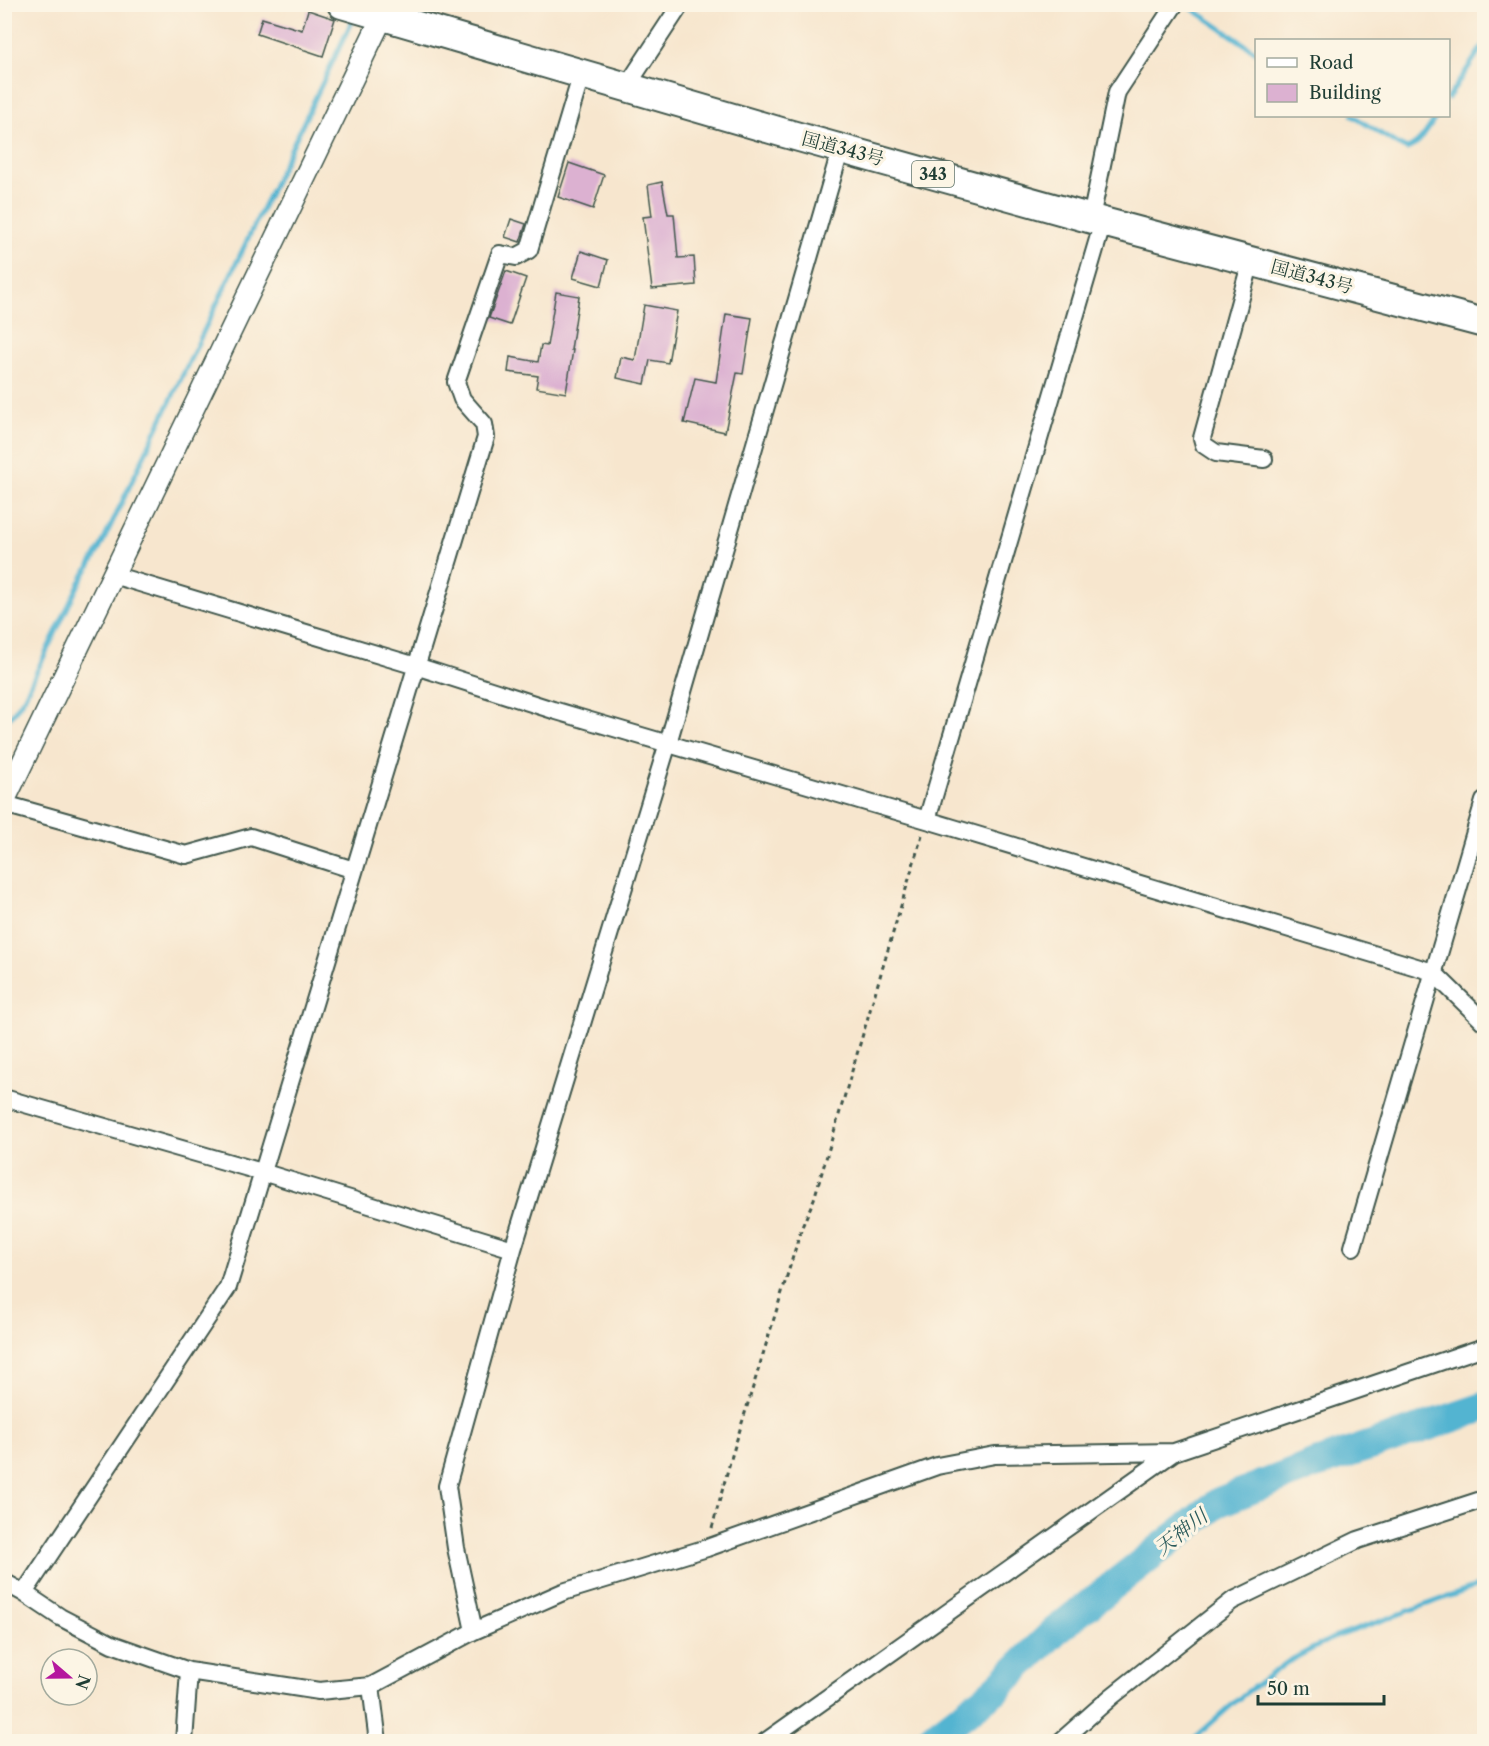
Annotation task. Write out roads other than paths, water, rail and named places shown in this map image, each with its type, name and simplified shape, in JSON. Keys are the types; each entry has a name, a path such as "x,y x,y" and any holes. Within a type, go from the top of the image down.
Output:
{"highway":[{"name":"国道343号","path":"342,4 386,11 582,73 1097,220 1485,323"}],"street":[{"path":"627,86 681,4"},
{"path":"927,820 1097,220 1117,92 1174,6"},
{"path":"354,870 251,837 186,855 4,803 386,11"},
{"path":"24,1593 228,1287 486,437 484,424 462,399 456,382 500,254 516,257 529,250 582,73"},
{"path":"474,1631 456,1548 447,1486 513,1249 668,743 841,148"},
{"path":"1251,261 1202,438 1204,445 1216,453 1264,459"},
{"path":"113,575 416,666 553,710 1433,972 1485,1022"},
{"path":"1353,1247 1485,801"},
{"path":"4,1098 262,1172 513,1249"},
{"path":"765,1742 1174,1452 1485,1347"},
{"path":"4,1582 60,1617 112,1644 189,1671 319,1692 370,1686 474,1631 563,1592 707,1548 937,1466 995,1455 1174,1452"},
{"path":"1060,1742 1111,1697 1232,1601 1358,1540 1485,1499"},
{"path":"184,1742 189,1671"},
{"path":"370,1686 378,1742"}],"waterway":[{"path":"1185,4 1255,51"},
{"path":"4,721 13,714 24,698 79,584 100,548 354,17"},
{"path":"1450,95 1484,44"},
{"path":"1355,117 1407,149 1421,139 1436,117"},
{"name":"天神川","path":"927,1742 994,1691 1055,1631 1219,1502 1313,1465 1484,1407"},
{"path":"1190,1742 1243,1695 1289,1661 1333,1638 1484,1584"}]}
